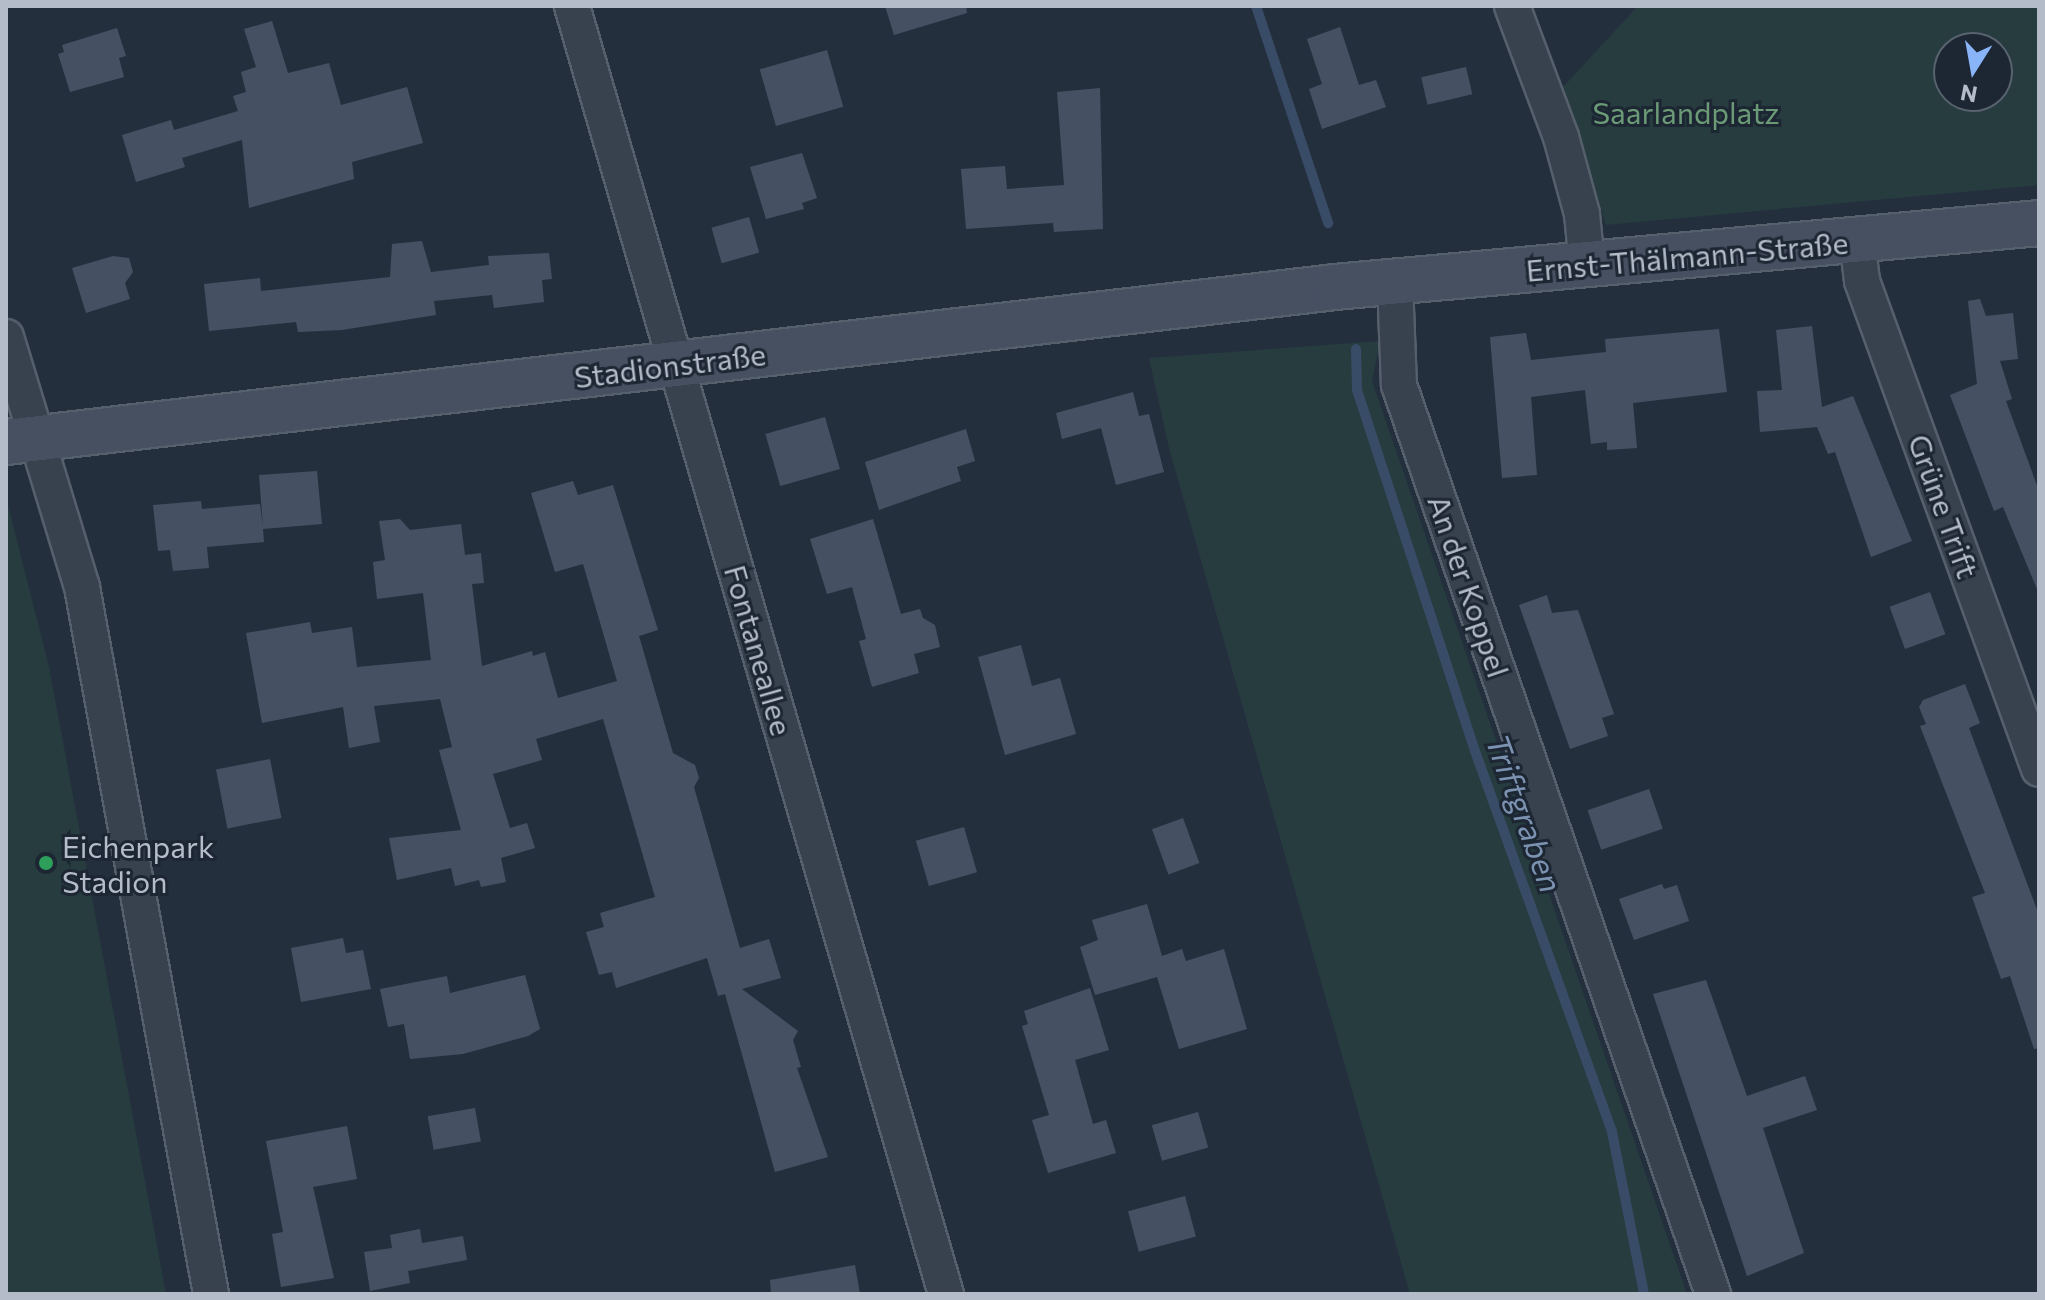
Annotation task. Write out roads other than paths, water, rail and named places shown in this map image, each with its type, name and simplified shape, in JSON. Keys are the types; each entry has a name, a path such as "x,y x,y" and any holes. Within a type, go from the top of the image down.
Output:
{"street":[{"name":"Fontaneallee","path":"572,6 946,1294"},
{"path":"1512,6 1561,137 1582,214 1587,265"},
{"name":"Ernst-Thälmann-Straße","path":"1335,287 2039,223"},
{"name":"Grüne Trift","path":"1857,240 1862,281 2039,769"},
{"name":"An der Koppel","path":"1395,282 1399,385 1713,1294"},
{"name":"Stadionstraße","path":"22,440 1335,287"},
{"path":"6,337 22,440 82,587 211,1294"}],"waterway":[{"name":"Triftgraben","path":"1256,6 1328,223"},
{"name":"Triftgraben","path":"1356,349 1357,390 1475,751 1612,1132 1644,1294"}],"place":[{"name":"Eichenpark Stadion","path":"46,863"}],"park label":[{"name":"Saarlandplatz","path":"1686,112"}]}
